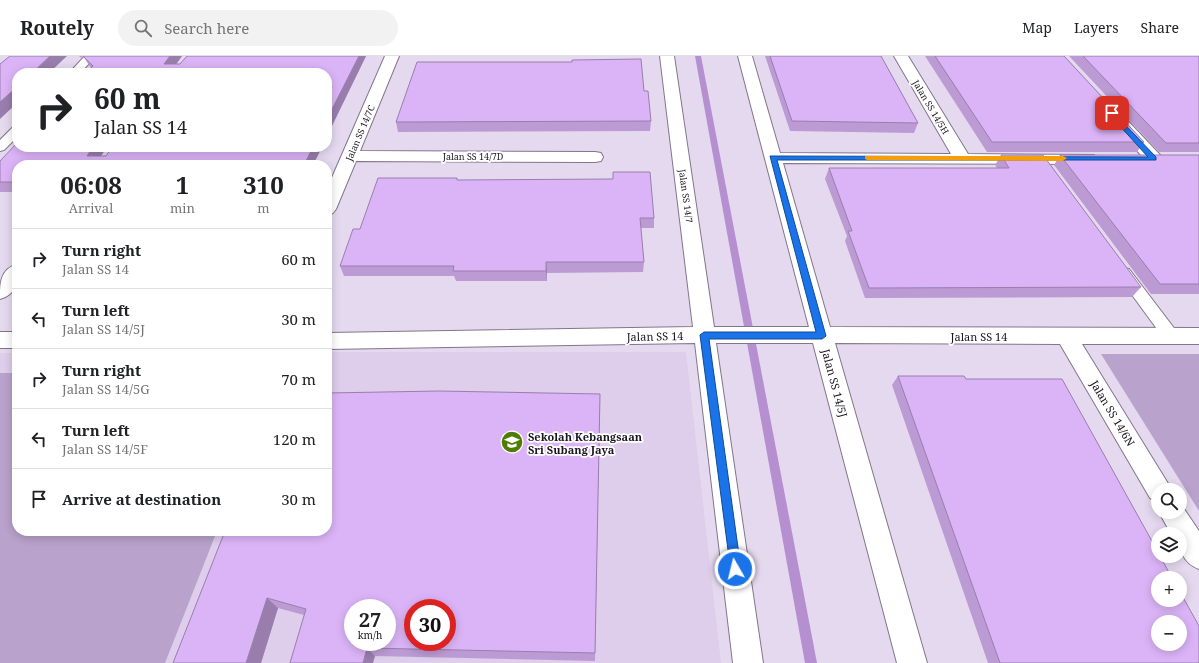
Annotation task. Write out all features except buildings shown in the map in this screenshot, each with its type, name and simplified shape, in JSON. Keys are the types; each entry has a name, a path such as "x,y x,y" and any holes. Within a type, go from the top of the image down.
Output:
{"street":[{"name":"Jalan SS 14/7C","path":"332,198 392,56"},
{"name":"Jalan SS 14/7","path":"667,56 748,663"},
{"name":"Jalan SS 14/5J","path":"745,56 912,663"},
{"name":"Jalan SS 14/5H","path":"901,56 962,158"},
{"path":"1112,113 1161,159 1131,159"},
{"name":"Jalan SS 14/7D","path":"351,156 595,157"},
{"path":"773,158 962,158 1045,165 1101,159"},
{"path":"0,292 12,277"},
{"name":"Jalan SS 14","path":"332,341 704,335 1199,336"},
{"name":"Jalan SS 14/6N","path":"1066,336 1155,483"},
{"path":"0,340 12,340"},
{"path":"1176,519 1199,556"}],"lane":[{"path":"79,68 91,56"},
{"path":"0,147 12,135"},
{"path":"1117,262 1171,336"}],"shaded area":[{"name":"Sekolah Kebangsaan Sri Subang Jaya","path":"332,352 686,352 721,663 0,663 0,353 12,353 12,536 332,536"},
{"path":"1101,354 1199,354 1199,511 1187,492 1187,483 1182,483"},
{"path":"0,373 12,373 12,536 215,536 165,663 0,663"}],"waterway":[{"path":"698,56 811,663"}],"slow traffic":[{"path":"867,158 1063,158"}],"place":[{"name":"Sekolah Kebangsaan Sri Subang Jaya","path":"512,442"}],"route":[{"path":"735,569 704,335 822,336 773,158 1154,159 1112,113"}]}
